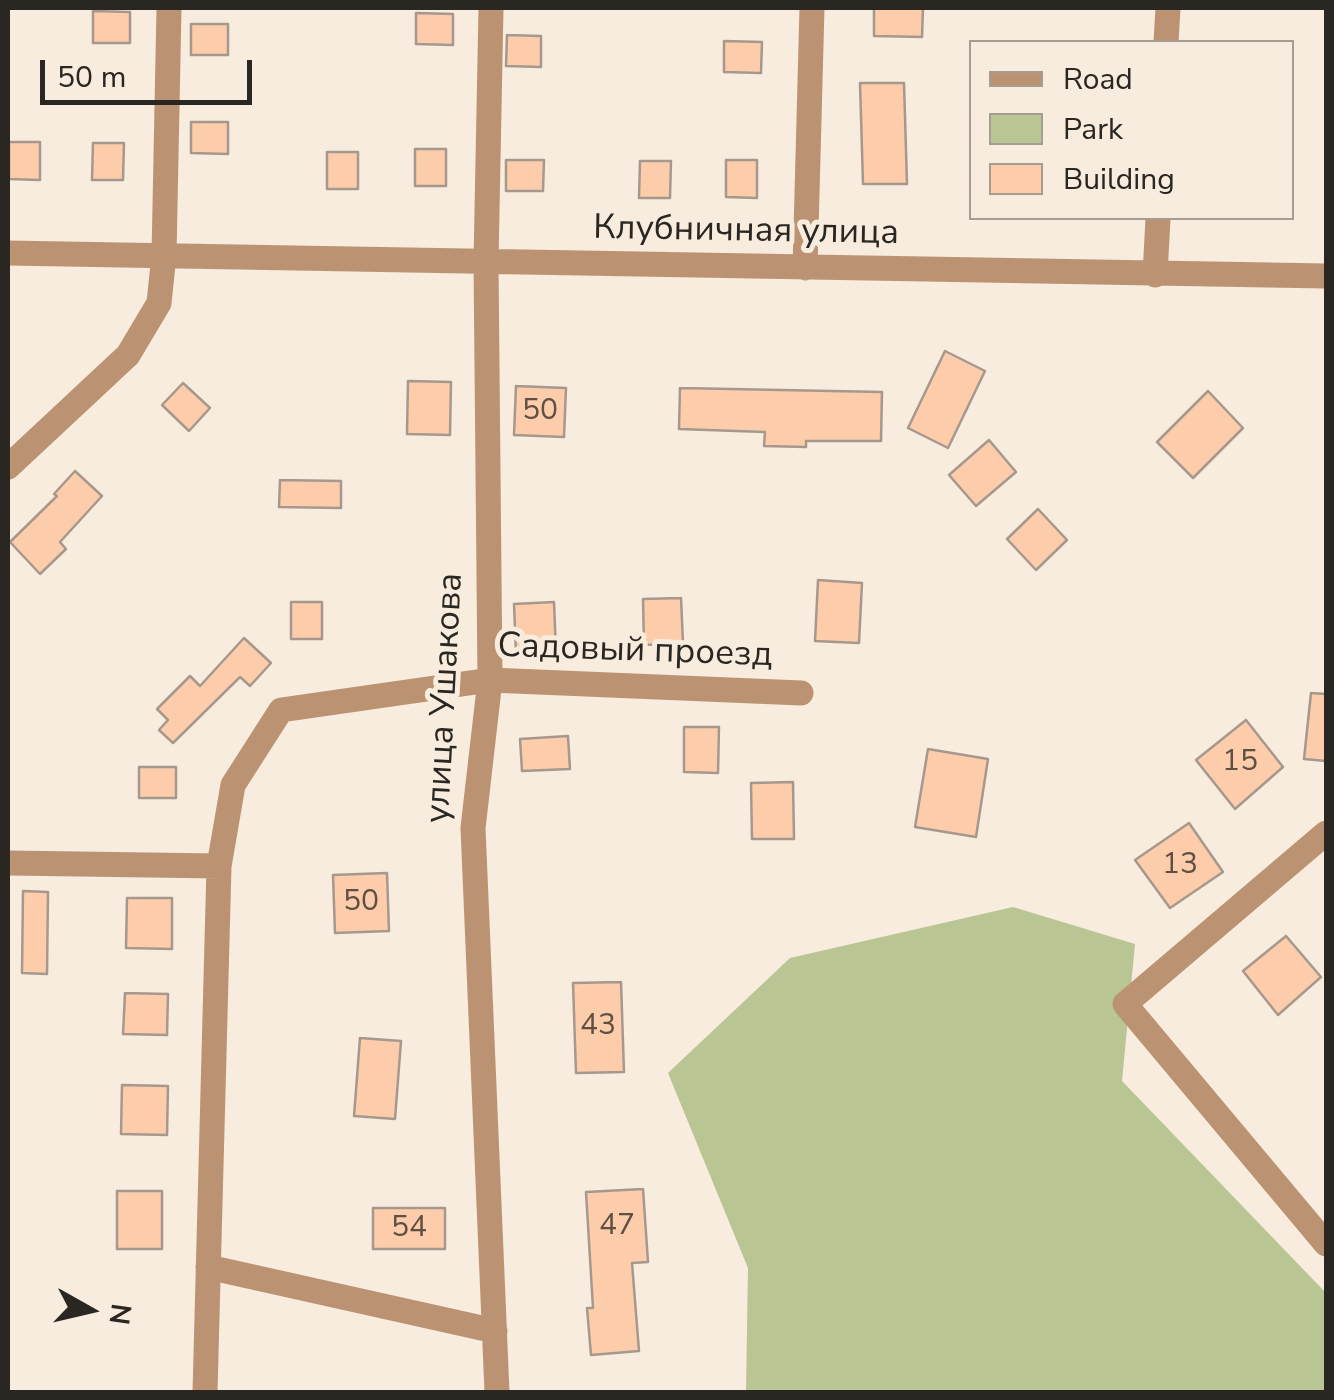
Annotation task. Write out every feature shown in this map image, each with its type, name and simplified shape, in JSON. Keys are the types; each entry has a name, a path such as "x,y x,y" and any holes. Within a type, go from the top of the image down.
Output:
{"street":[{"path":"8,468 128,355 159,302 164,255 169,8"},
{"name":"улица Ушакова","path":"491,8 486,262 490,680 473,828 497,1392"},
{"path":"806,268 812,8"},
{"path":"1166,40 1168,8"},
{"path":"1155,275 1158,220"},
{"name":"Клубничная улица","path":"8,253 1326,276"},
{"name":"Садовый проезд","path":"205,1392 219,866 233,785 281,710 490,680 801,693"},
{"path":"1326,833 1125,1004 1326,1244"},
{"path":"8,863 219,866"},
{"path":"208,1266 495,1330"}],"green space":[{"path":"1013,907 1135,944 1122,1081 1326,1293 1326,1392 746,1392 748,1268 668,1073 790,958"}],"building":[{"path":"874,8 923,8 922,37 874,36"},
{"path":"93,11 130,12 130,43 93,43"},
{"path":"416,13 453,14 453,45 416,44"},
{"path":"191,24 228,24 228,55 191,55"},
{"path":"507,35 541,36 541,67 506,66"},
{"path":"724,41 762,42 761,73 724,72"},
{"path":"860,83 904,83 907,184 863,184"},
{"path":"191,122 228,122 228,154 191,153"},
{"path":"9,142 40,142 40,180 9,179"},
{"path":"93,143 124,143 123,180 92,180"},
{"path":"415,149 446,149 446,186 415,186"},
{"path":"327,152 358,152 358,189 327,189"},
{"path":"506,160 544,160 543,191 506,191"},
{"path":"726,160 757,160 757,198 726,197"},
{"path":"640,161 671,161 670,198 639,198"},
{"path":"945,351 985,371 948,448 908,428"},
{"path":"408,381 451,382 450,435 407,434"},
{"path":"183,383 210,408 189,431 162,405"},
{"path":"516,386 566,388 564,437 514,435"},
{"path":"680,388 882,392 881,441 806,441 806,447 764,446 765,432 679,429"},
{"path":"1208,391 1243,428 1193,478 1157,442"},
{"path":"989,440 1016,472 976,506 949,475"},
{"path":"75,471 102,496 60,542 66,549 40,574 10,542 57,496 54,494"},
{"path":"280,480 341,481 341,508 279,507"},
{"path":"1038,509 1067,540 1036,570 1007,539"},
{"path":"818,580 862,583 859,643 815,641"},
{"path":"681,598 683,643 644,645 643,599"},
{"path":"291,602 322,602 322,639 291,639"},
{"path":"554,602 556,652 516,654 514,604"},
{"path":"244,638 271,663 250,686 240,677 173,743 159,730 168,720 157,709 190,676 200,686"},
{"path":"1311,693 1326,694 1326,761 1304,759"},
{"path":"1246,720 1283,767 1235,809 1196,760"},
{"path":"684,727 719,727 718,773 684,772"},
{"path":"568,736 570,769 522,771 520,739"},
{"path":"928,749 988,759 976,837 915,827"},
{"path":"139,767 176,767 176,798 139,798"},
{"path":"793,782 794,839 752,839 751,783"},
{"path":"1189,823 1223,872 1170,908 1135,860"},
{"path":"387,873 389,931 335,933 333,875"},
{"path":"23,891 48,892 47,974 22,973"},
{"path":"127,898 172,898 172,949 126,948"},
{"path":"1286,936 1321,977 1278,1015 1243,971"},
{"path":"621,982 624,1072 576,1073 573,983"},
{"path":"125,993 168,994 167,1035 123,1034"},
{"path":"360,1038 401,1041 395,1119 354,1116"},
{"path":"122,1085 168,1086 167,1135 121,1134"},
{"path":"643,1189 648,1262 632,1263 639,1351 591,1355 587,1308 593,1308 586,1192"},
{"path":"117,1191 162,1191 162,1249 117,1249"},
{"path":"373,1208 445,1208 445,1249 373,1249"}]}
